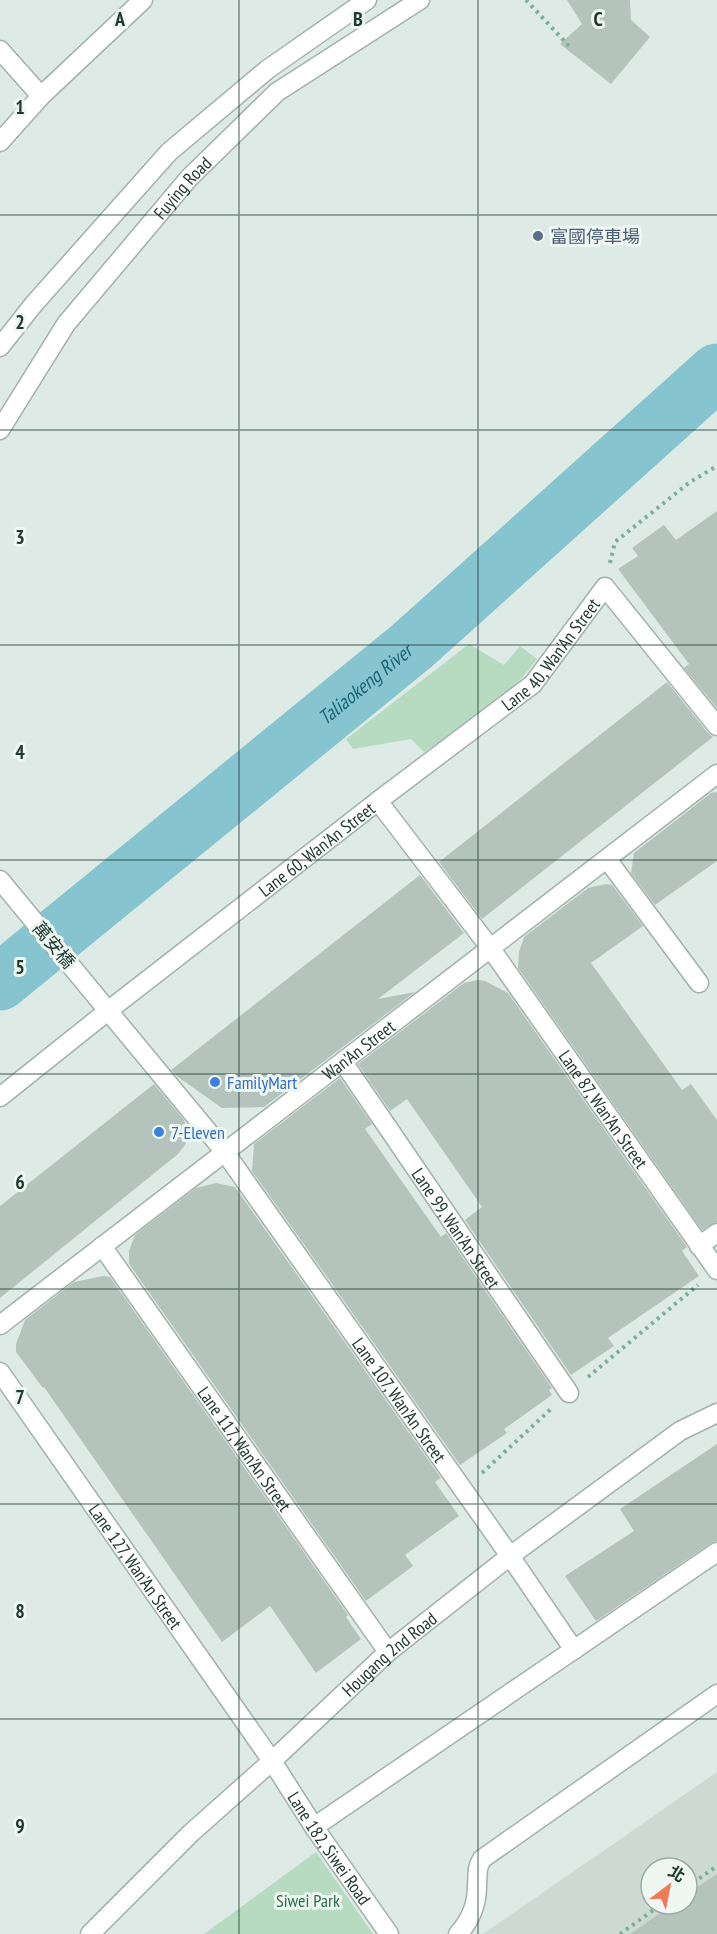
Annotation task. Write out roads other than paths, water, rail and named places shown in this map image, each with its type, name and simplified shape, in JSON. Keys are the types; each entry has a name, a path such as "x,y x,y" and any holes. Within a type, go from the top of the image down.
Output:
{"street":[{"path":"0,142 41,96 143,0"},
{"path":"0,347 33,305 169,152 268,69 366,0"},
{"name":"Fuying Road","path":"3,419 66,324 189,178 277,92 420,0"},
{"path":"0,50 41,96"},
{"name":"Lane 40, Wan'An Street","path":"378,801 532,684 606,587 717,726"},
{"name":"Wan'An Street","path":"0,1325 717,774"},
{"name":"Lane 60, Wan'An Street","path":"0,1097 378,801 491,949"},
{"path":"607,859 699,983"},
{"name":"萬安橋","path":"0,880 224,1151"},
{"name":"Lane 87, Wan'An Street","path":"491,949 717,1270"},
{"name":"Lane 99, Wan'An Street","path":"343,1062 569,1393"},
{"name":"Lane 107, Wan'An Street","path":"224,1151 574,1650"},
{"path":"699,1246 717,1233"},
{"name":"Lane 117, Wan'An Street","path":"102,1246 388,1652"},
{"name":"Lane 127, Wan'An Street","path":"0,1372 272,1761"},
{"name":"Hougang 2nd Road","path":"90,1934 191,1833 388,1652 510,1556 680,1431 717,1413"},
{"path":"314,1827 717,1551"},
{"path":"458,1934 465,1926 475,1906 477,1868 482,1859 717,1694"},
{"name":"Lane 182, Siwei Road","path":"272,1761 314,1827 389,1934"}],"waterway":[{"name":"Taliaokeng River","path":"0,982 412,646 717,372"}],"place":[{"name":"富國停車場","path":"538,236"},
{"name":"FamilyMart","path":"215,1082"},
{"name":"7-Eleven","path":"159,1132"}],"park label":[{"name":"Siwei Park","path":"308,1900"}]}
